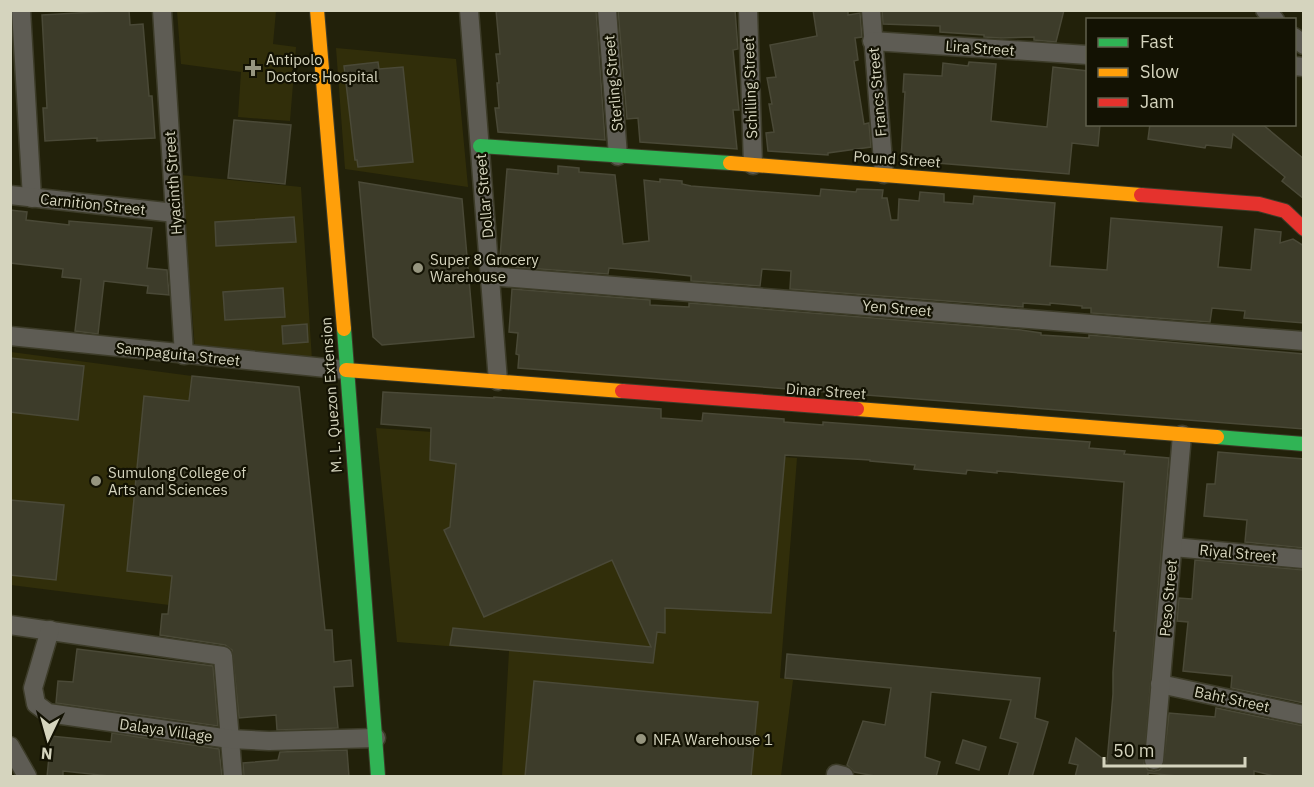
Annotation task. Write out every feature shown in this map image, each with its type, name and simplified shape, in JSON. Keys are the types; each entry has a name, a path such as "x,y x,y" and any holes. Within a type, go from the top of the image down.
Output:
{"street":[{"path":"21,10 32,198"},
{"name":"Hyacinth Street","path":"162,10 184,355"},
{"name":"M. L. Quezon Extension","path":"317,10 334,199 378,777"},
{"name":"Dollar Street","path":"469,10 498,381"},
{"name":"Sterling Street","path":"607,10 618,156"},
{"name":"Schilling Street","path":"748,10 753,165"},
{"name":"Francs Street","path":"871,10 884,174"},
{"name":"Lira Street","path":"873,41 1086,55"},
{"name":"Pound Street","path":"480,147 884,174 1259,204 1285,211 1304,229"},
{"name":"Carnition Street","path":"10,195 175,213"},
{"name":"Yen Street","path":"490,276 1304,341"},
{"name":"Sampaguita Street","path":"10,336 346,370"},
{"name":"Dinar Street","path":"346,370 1304,444"},
{"name":"Peso Street","path":"1154,760 1182,435"},
{"name":"Riyal Street","path":"1173,547 1304,559"},
{"path":"10,625 223,656 233,777"},
{"name":"Dalaya Village","path":"50,630 33,688 36,704 48,713 230,739 269,741 376,738"},
{"name":"Baht Street","path":"1160,684 1304,715"},
{"path":"10,746 27,777"},
{"path":"836,777 836,774 844,777"}],"shaded area":[{"name":"Antipolo Doctors Hospital","path":"177,11 276,11 273,44 296,47 290,121 238,117 241,72 181,64"},
{"path":"336,48 456,59 468,187 345,169"},
{"path":"181,175 301,187 312,360 195,349"},
{"name":"Sumulong College of Arts and Sciences","path":"11,352 192,376 169,605 11,585"},
{"path":"376,428 797,458 780,678 793,680 781,776 502,776 509,651 397,642"}],"building":[{"path":"129,10 130,25 143,24 155,138 45,141 43,108 47,108 42,15"},
{"path":"496,10 596,10 605,140 498,132 495,108 499,108 496,54 500,54"},
{"path":"618,10 735,10 738,49 733,50 739,110 733,110 737,149 640,142 638,118 627,119"},
{"path":"813,10 848,10 848,15 860,13 862,37 855,38 858,60 854,61 864,124 869,123 871,147 828,153 828,155 768,151 766,133 774,132 767,78 776,77 770,45 817,36"},
{"path":"882,10 1064,10 1056,42 1034,40 1034,37 1001,38 940,32 940,26 883,24"},
{"path":"378,62 379,69 403,67 413,162 358,167 357,160 355,160 344,66"},
{"path":"969,62 996,64 991,121 1047,127 1053,67 1086,71 1086,126 1100,126 1098,146 1072,143 1069,174 901,160 904,74 942,76 943,63 968,66"},
{"path":"234,120 291,125 285,184 228,178"},
{"path":"1150,126 1264,126 1304,159 1304,199 1282,181 1285,177 1233,134 1231,148 1206,145 1205,148 1148,139"},
{"path":"558,166 579,168 579,172 615,175 623,244 649,241 644,180 660,182 660,179 682,181 682,184 691,186 820,196 821,189 856,192 857,189 883,190 882,198 887,198 891,220 898,220 899,199 919,201 920,192 944,194 944,202 973,204 974,196 1055,203 1050,266 1107,270 1111,218 1222,227 1218,267 1251,270 1255,229 1281,232 1280,243 1293,239 1304,246 1304,323 1244,318 1245,311 1212,308 1210,322 1091,313 1091,308 1050,303 1050,305 1023,303 1023,307 790,289 791,271 762,269 760,286 691,281 691,276 609,268 608,274 513,267 514,260 500,259 507,169 558,174"},
{"name":"Super 8 Grocery Warehouse","path":"359,182 462,199 474,337 382,345 373,337"},
{"path":"10,210 27,212 26,220 69,225 69,221 152,228 147,268 167,270 169,295 147,293 148,286 104,281 98,334 75,331 81,279 62,277 63,269 10,263"},
{"path":"294,217 296,242 216,246 215,222"},
{"path":"283,288 285,317 225,320 223,292"},
{"path":"512,289 650,300 650,305 689,307 689,303 1021,330 1041,333 1041,335 1089,338 1089,335 1304,354 1304,429 518,368 519,355 516,354 518,333 509,332"},
{"path":"307,324 308,342 283,344 282,326"},
{"path":"10,358 84,366 78,420 10,412"},
{"path":"192,376 299,387 325,630 332,630 334,662 351,660 353,686 334,687 338,728 277,730 276,715 239,718 232,650 225,645 160,635 162,614 168,614 172,576 127,571 144,396 189,401"},
{"path":"383,392 661,409 661,418 702,421 703,413 784,419 784,422 823,425 823,422 1090,442 1089,448 1169,458 1144,764 1148,770 1154,771 1163,766 1169,713 1215,717 1216,708 1304,726 1304,777 1278,777 1254,771 1254,777 1187,777 1148,773 1148,777 1075,777 1078,765 1069,763 1076,738 1107,762 1113,694 1116,631 1114,631 1124,482 997,471 997,473 967,470 966,474 914,469 915,465 870,460 785,455 771,613 665,608 665,633 657,632 653,663 450,645 453,628 651,647 612,560 484,617 444,530 450,527 456,464 430,460 431,428 381,424"},
{"path":"1218,452 1304,459 1304,548 1245,542 1247,520 1204,516 1207,484 1215,484"},
{"path":"10,500 64,505 56,580 10,575"},
{"path":"1195,560 1304,570 1304,703 1231,688 1232,676 1183,671 1188,622 1177,621 1179,598 1192,599"},
{"path":"77,649 213,666 218,726 56,703 58,681 73,682"},
{"path":"787,654 1040,678 1035,718 1048,722 1032,777 1008,777 1018,743 1000,738 1011,700 931,692 925,757 940,762 936,777 880,777 854,772 847,765 863,721 885,725 891,688 785,678"},
{"name":"NFA Warehouse 1","path":"534,681 758,702 751,777 525,777"},
{"path":"112,733 219,749 222,777 119,777 63,771 63,777 47,777 51,736 111,742"},
{"path":"963,740 986,747 979,770 956,763"},
{"path":"347,750 349,777 244,777 243,763 278,760 280,752"}],"traffic: fast":[{"path":"480,146 730,163"},
{"path":"344,329 378,776"},
{"path":"1217,437 1304,444"}],"traffic: slow":[{"path":"317,10 344,329"},
{"path":"730,163 1141,195"},
{"path":"346,370 622,391"},
{"path":"857,409 1217,437"}],"traffic: jam":[{"path":"1141,195 1259,204 1285,211 1304,229"},
{"path":"622,391 857,409"}],"place":[{"name":"Antipolo Doctors Hospital","path":"253,68"},
{"name":"Super 8 Grocery Warehouse","path":"418,268"},
{"name":"Sumulong College of Arts and Sciences","path":"96,481"},
{"name":"NFA Warehouse 1","path":"641,739"}]}
